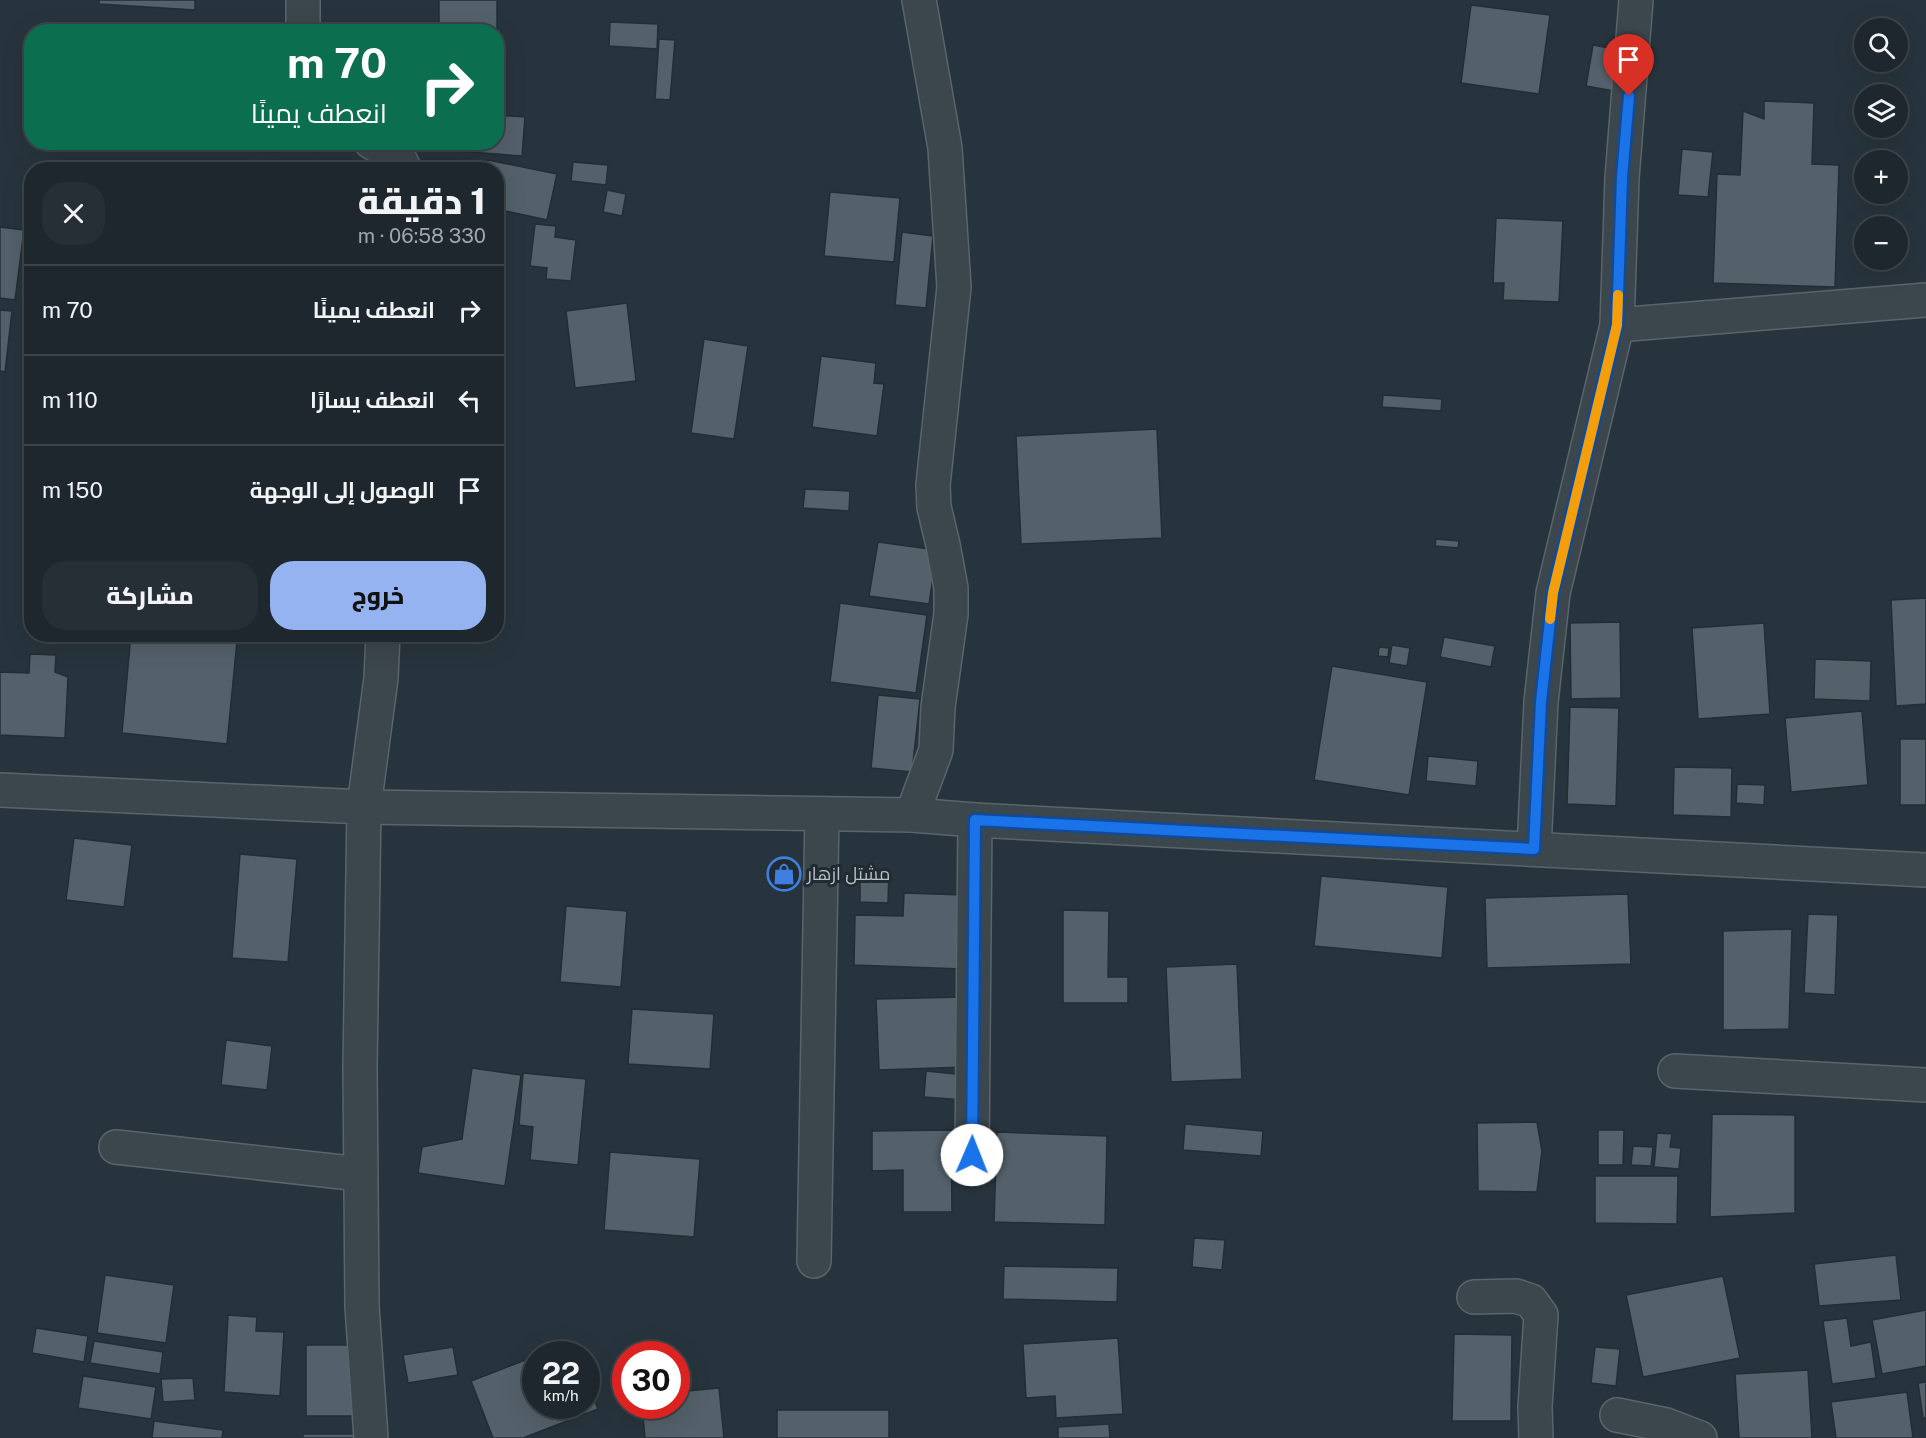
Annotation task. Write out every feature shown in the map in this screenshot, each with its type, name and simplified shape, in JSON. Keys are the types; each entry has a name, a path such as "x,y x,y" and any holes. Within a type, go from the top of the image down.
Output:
{"street":[{"path":"303,0 303,24"},
{"path":"912,815 936,750 938,707 948,640 951,597 934,507 933,485 954,287 945,148 919,0"},
{"path":"1534,849 1541,702 1553,593 1617,325 1622,177 1636,0"},
{"path":"385,150 399,158 401,162"},
{"path":"1617,325 1926,300"},
{"path":"371,1438 362,1306 360,1174 364,807 381,678 383,642"},
{"path":"0,790 364,807 912,815 1926,870"},
{"path":"814,1261 822,814"},
{"path":"972,1155 975,820"},
{"path":"1675,1071 1926,1085"},
{"path":"116,1147 360,1174"},
{"path":"1474,1297 1516,1296 1531,1301 1541,1315 1535,1407 1536,1438"},
{"path":"1617,1415 1666,1425 1700,1438"}],"building":[{"path":"99,0 195,0 195,10 99,4"},
{"path":"439,0 497,0 497,24 439,24"},
{"path":"1471,5 1550,15 1539,94 1461,83"},
{"path":"610,22 658,24 657,49 609,46"},
{"path":"659,39 675,40 670,100 655,99"},
{"path":"1593,45 1620,50 1614,91 1586,86"},
{"path":"1764,101 1814,103 1812,164 1839,165 1835,287 1713,283 1717,174 1740,175 1743,111 1764,119"},
{"path":"504,116 525,117 522,156 456,151 504,150"},
{"path":"1682,149 1713,152 1708,197 1678,195"},
{"path":"244,150 277,150 277,152"},
{"path":"315,160 315,162 296,162"},
{"path":"573,162 608,165 606,185 571,181"},
{"path":"504,163 557,174 547,220 504,211"},
{"path":"607,190 626,194 622,216 603,212"},
{"path":"830,192 900,198 894,262 824,256"},
{"path":"1496,218 1563,221 1559,302 1503,300 1504,283 1493,283"},
{"path":"535,224 556,226 555,237 576,240 571,281 546,279 547,268 530,266"},
{"path":"0,227 24,230 15,300 0,298"},
{"path":"902,232 933,236 926,308 895,305"},
{"path":"627,303 636,381 575,388 566,311"},
{"path":"0,310 12,311 5,372 0,371"},
{"path":"704,339 748,346 734,439 691,433"},
{"path":"821,356 876,363 874,383 884,384 877,436 812,427"},
{"path":"1383,395 1442,399 1441,411 1382,407"},
{"path":"1157,429 1162,538 1021,544 1016,436"},
{"path":"805,489 850,491 849,511 803,508"},
{"path":"1436,539 1459,541 1458,548 1435,546"},
{"path":"878,542 937,550 929,604 869,596"},
{"path":"1926,598 1926,704 1896,706 1891,600"},
{"path":"840,603 927,615 916,693 830,682"},
{"path":"1620,622 1621,698 1571,699 1570,623"},
{"path":"1764,623 1770,714 1698,719 1692,628"},
{"path":"1444,637 1495,646 1491,667 1440,657"},
{"path":"130,642 237,642 227,744 122,733"},
{"path":"1392,645 1410,648 1407,666 1389,663"},
{"path":"1379,647 1389,648 1388,657 1378,656"},
{"path":"30,654 56,655 55,672 68,677 65,738 0,735 0,672 29,673"},
{"path":"1815,659 1871,661 1870,701 1814,699"},
{"path":"1332,666 1427,682 1409,795 1314,780"},
{"path":"878,695 920,699 912,772 871,768"},
{"path":"1570,707 1619,708 1616,806 1567,804"},
{"path":"1862,711 1868,785 1791,792 1785,718"},
{"path":"1900,739 1926,739 1926,805 1900,805"},
{"path":"1428,756 1478,761 1476,786 1426,781"},
{"path":"1674,767 1732,768 1731,817 1673,815"},
{"path":"1737,784 1765,785 1764,805 1736,803"},
{"path":"74,838 132,845 124,907 66,900"},
{"path":"240,854 297,859 288,962 232,958"},
{"path":"860,870 889,870 888,903 860,902"},
{"path":"1321,876 1448,887 1442,958 1314,946"},
{"path":"904,893 964,895 962,969 854,965 855,915 903,916"},
{"path":"1628,894 1631,964 1487,968 1485,898"},
{"path":"566,906 627,911 621,987 560,982"},
{"path":"1063,910 1109,911 1108,977 1128,977 1128,1003 1063,1003"},
{"path":"1808,914 1838,915 1835,995 1804,993"},
{"path":"1792,929 1789,1029 1723,1030 1723,931"},
{"path":"1237,964 1242,1079 1171,1082 1166,967"},
{"path":"963,997 965,1067 879,1070 876,999"},
{"path":"632,1009 714,1014 710,1069 628,1064"},
{"path":"226,1040 272,1046 267,1090 221,1085"},
{"path":"472,1068 521,1075 505,1186 418,1173 422,1147 462,1139"},
{"path":"926,1071 966,1075 964,1100 924,1097"},
{"path":"523,1073 586,1079 578,1165 530,1160 533,1127 519,1125"},
{"path":"1712,1114 1795,1115 1795,1213 1710,1217"},
{"path":"1537,1122 1542,1151 1537,1192 1478,1191 1477,1123"},
{"path":"1185,1124 1263,1131 1261,1156 1183,1150"},
{"path":"951,1130 952,1212 903,1212 903,1170 872,1171 872,1131"},
{"path":"1598,1130 1624,1130 1623,1165 1598,1165"},
{"path":"997,1132 1107,1136 1105,1225 994,1222"},
{"path":"1657,1133 1672,1134 1670,1147 1681,1148 1679,1169 1654,1167"},
{"path":"1633,1146 1653,1147 1651,1166 1631,1165"},
{"path":"610,1152 700,1159 694,1237 604,1230"},
{"path":"1595,1176 1678,1176 1677,1224 1595,1223"},
{"path":"1194,1238 1225,1240 1222,1270 1192,1267"},
{"path":"1896,1255 1901,1300 1819,1306 1814,1264"},
{"path":"1004,1266 1118,1268 1117,1302 1003,1299"},
{"path":"105,1275 174,1285 166,1343 97,1333"},
{"path":"1723,1276 1740,1358 1643,1377 1626,1295"},
{"path":"1926,1310 1926,1366 1882,1374 1872,1320"},
{"path":"228,1315 257,1317 256,1331 284,1332 280,1396 224,1392"},
{"path":"1847,1318 1851,1346 1871,1342 1876,1378 1832,1384 1823,1321"},
{"path":"36,1328 88,1336 84,1362 32,1353"},
{"path":"1454,1334 1512,1335 1511,1421 1452,1421"},
{"path":"1118,1338 1123,1414 1056,1418 1055,1396 1026,1398 1023,1344"},
{"path":"94,1341 163,1352 160,1374 90,1363"},
{"path":"306,1345 357,1345 358,1416 306,1416"},
{"path":"453,1347 458,1375 408,1383 403,1355"},
{"path":"1595,1347 1620,1349 1616,1386 1591,1383"},
{"path":"522,1361 522,1419 572,1419 523,1438 493,1438 471,1381"},
{"path":"1808,1370 1812,1438 1739,1438 1735,1374"},
{"path":"83,1376 156,1387 151,1419 78,1408"},
{"path":"193,1378 195,1400 163,1402 161,1379"},
{"path":"1926,1382 1926,1418 1923,1418 1918,1383"},
{"path":"719,1388 724,1438 645,1438 643,1419 690,1419 690,1391"},
{"path":"1907,1392 1913,1438 1836,1438 1831,1402"},
{"path":"777,1410 889,1410 889,1438 777,1438"},
{"path":"154,1421 223,1430 222,1438 152,1438"},
{"path":"1109,1424 1110,1438 1058,1438 1058,1427"},
{"path":"303,1434 360,1434 360,1438 303,1438"}],"slow traffic":[{"path":"1550,619 1553,593 1617,325 1618,295"}],"place":[{"name":"مشتل ازهار","path":"784,874"}],"route":[{"path":"972,1155 975,820 1534,849 1541,702 1553,593 1617,325 1622,177 1629,96"}]}
